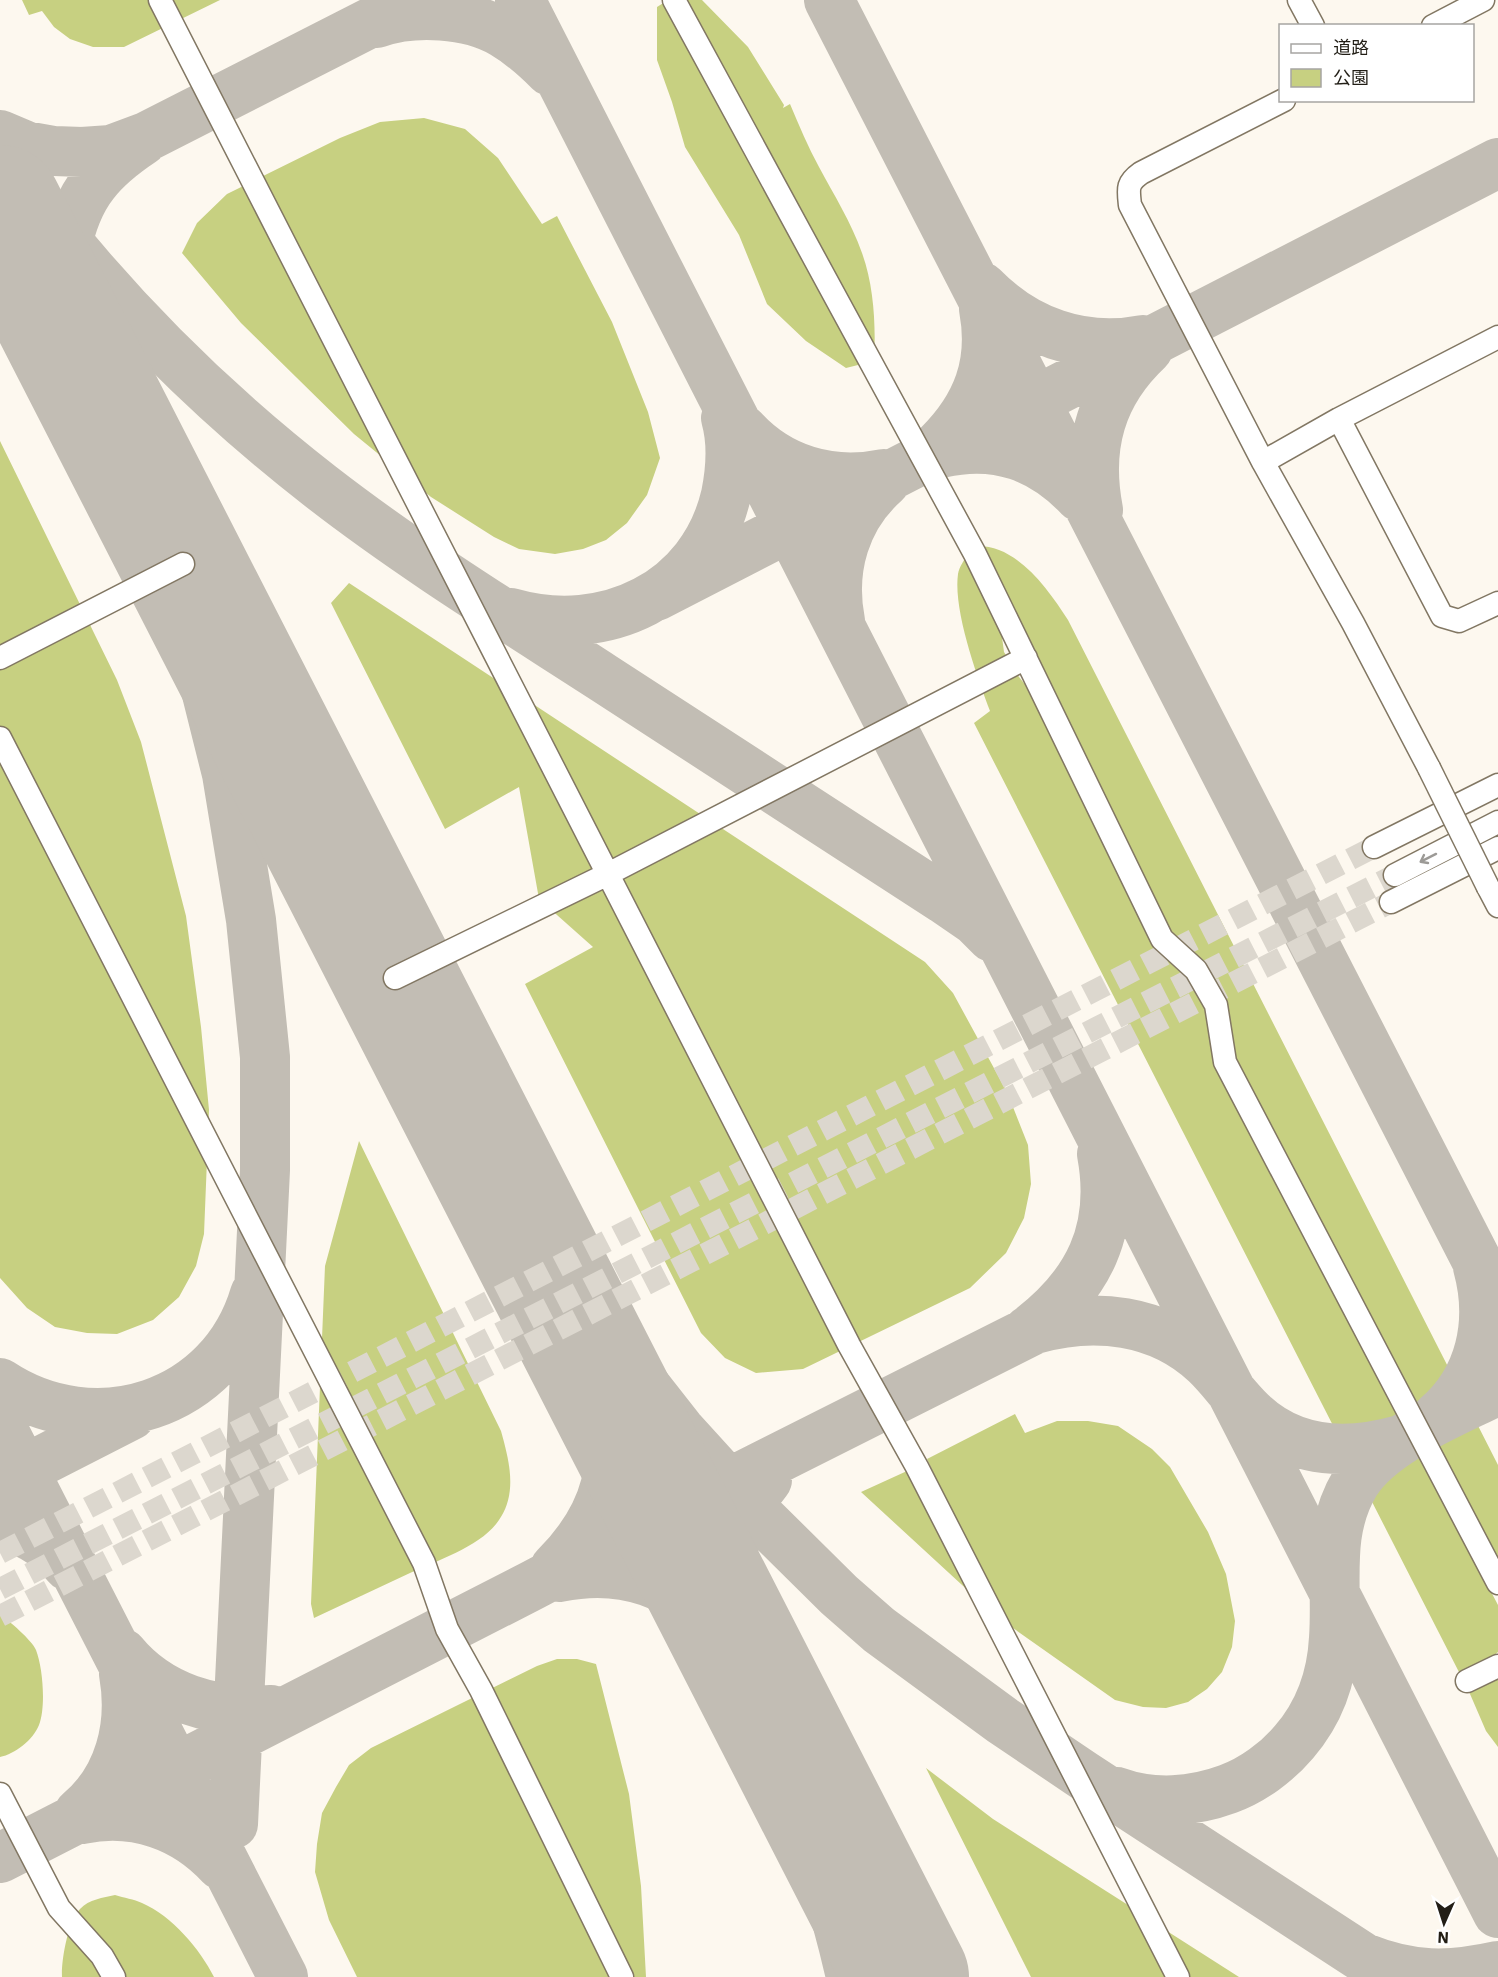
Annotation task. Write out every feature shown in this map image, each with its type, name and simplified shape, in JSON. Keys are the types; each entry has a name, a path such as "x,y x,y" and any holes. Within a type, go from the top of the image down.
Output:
{"street":[{"path":"160,0 849,1345 916,1467 1178,1977"},
{"path":"674,0 975,554 1162,939 1196,970 1216,1005 1225,1062 1498,1583"},
{"path":"1299,0 1312,24"},
{"path":"1437,24 1483,0"},
{"path":"1280,102 1141,173 1132,180 1128,190 1130,204 1263,462 1353,623 1493,896"},
{"path":"1263,462 1339,418 1498,337"},
{"path":"1339,418 1442,616 1459,621 1498,603"},
{"path":"0,658 183,564"},
{"path":"395,978 608,874 1026,658"},
{"path":"0,738 424,1563 447,1629 481,1690 622,1977"},
{"path":"1374,847 1498,784"},
{"path":"1395,875 1498,822"},
{"path":"1391,902 1498,848"},
{"path":"1467,1681 1498,1666"},
{"path":"0,1794 59,1908 102,1956 114,1977"}],"green space":[{"path":"22,0 220,0 124,47 93,47 70,39 54,27 42,11 29,15"},
{"path":"668,0 702,0 748,47 784,105 783,108 790,104 811,152 848,220 862,253 873,306 874,361 846,368 806,341 767,304 739,235 685,147 657,60 657,7"},
{"path":"424,118 465,129 498,158 542,224 557,216 612,322 648,412 660,458 647,495 627,523 606,540 583,549 555,554 519,549 494,537 431,497 354,434 241,323 182,253 197,223 227,194 340,138 380,122"},
{"path":"0,441 117,680 141,742 186,916 201,1027 209,1110 204,1234 196,1266 179,1297 153,1320 117,1334 87,1333 55,1327 27,1308 0,1278"},
{"path":"978,546 993,548 1019,561 1051,595 1068,620 1498,1465 1498,1569 1165,932"},
{"path":"968,553 999,615 1004,652 1019,677 1046,710 1195,982 1213,1023 1218,1073 1498,1605 1498,1652 1481,1667 1461,1676 974,723 990,711 967,643 959,606 958,574"},
{"path":"349,583 925,962 953,993 1007,1092 1028,1145 1031,1184 1024,1218 1006,1253 970,1288 803,1369 756,1373 725,1358 701,1333 525,984 593,947 539,899 519,787 445,829 331,603"},
{"path":"359,1141 501,1431 509,1465 510,1488 505,1510 499,1520 471,1545 314,1618 311,1604 325,1266"},
{"path":"1015,1414 1025,1433 1057,1421 1088,1421 1118,1426 1152,1449 1170,1467 1208,1532 1226,1574 1235,1621 1232,1647 1222,1672 1207,1689 1188,1702 1166,1708 1143,1707 1115,1700 1003,1621 927,1459"},
{"path":"907,1471 974,1596 861,1492"},
{"path":"0,1614 34,1646 40,1667 43,1698 41,1717 36,1731 17,1750 0,1757"},
{"path":"557,1659 577,1659 596,1664 629,1794 641,1886 646,1977 357,1977 329,1920 315,1872 322,1813 349,1765 371,1748 537,1666"},
{"path":"1498,1677 1498,1747 1486,1731 1467,1687"},
{"path":"926,1768 993,1819 1139,1912 1171,1977 1031,1977"},
{"path":"115,1895 139,1902 164,1916 184,1934 201,1955 214,1977 62,1977 66,1942 76,1915 88,1903"},
{"path":"1156,1924 1239,1977 1184,1977"}],"taxiway":[{"path":"0,135 26,146 54,151 111,150 146,137 415,0"},
{"path":"520,0 1498,1913"},
{"path":"829,0 1498,1302"},
{"path":"377,23 424,15 474,21 503,33 528,50 550,71"},
{"path":"86,375 69,337 62,308 63,270 70,232 85,197 94,183 116,160 142,141"},
{"path":"0,154 71,245 148,332 231,412 320,486 389,537 459,584 944,899 976,921 992,937"},
{"path":"656,596 1498,163"},
{"path":"0,282 30,298 57,327 69,347"},
{"path":"982,287 1017,316 1056,335 1098,343 1143,340"},
{"path":"939,445 964,415 980,383 987,348 984,309"},
{"path":"1098,510 1094,465 1100,423 1118,384 1148,349"},
{"path":"511,613 546,620 581,620 614,614 645,601 673,583 696,559 714,530 726,495 730,456 730,437 726,418"},
{"path":"742,429 772,455 807,471 845,477 884,474"},
{"path":"941,453 981,449 1017,455 1050,471 1080,497"},
{"path":"840,621 837,582 844,545 860,511 885,482"},
{"path":"145,490 191,630 227,774 251,920 265,1057 265,1170 233,1824"},
{"path":"475,1136 596,1323 680,1430 749,1506 839,1595 879,1630 1003,1721 1393,1977"},
{"path":"1028,1331 1067,1295 1082,1275 1093,1254 1101,1231 1105,1207 1102,1154"},
{"path":"1437,1417 1464,1385 1480,1348 1484,1308 1478,1267"},
{"path":"0,1383 37,1402 75,1411 114,1412 151,1404 185,1388 215,1364 238,1333 255,1294"},
{"path":"0,1858 669,1513 1035,1329 1080,1321 1125,1323 1147,1328 1188,1348 1212,1369 1251,1413 1267,1427 1285,1437 1321,1448 1341,1449 1380,1445 1400,1440"},
{"path":"555,1568 588,1527 606,1485 611,1438 604,1387"},
{"path":"1117,1792 1159,1800 1201,1797 1237,1785 1255,1775 1287,1749 1303,1731 1318,1706 1331,1666 1335,1618 1336,1540 1346,1502 1355,1483 1367,1468 1400,1441 1440,1418 1498,1390"},
{"path":"0,1482 131,1415"},
{"path":"0,1424 283,1977"},
{"path":"733,1623 729,1585 733,1548 746,1512 767,1480"},
{"path":"0,1523 37,1540 68,1566"},
{"path":"559,1577 584,1573 606,1573 648,1581 686,1600 723,1629"},
{"path":"700,1573 758,1700 791,1781 825,1878 851,1977"},
{"path":"122,1653 137,1669 153,1681 189,1700 229,1709 271,1710"},
{"path":"79,1813 105,1784 120,1750 127,1712 124,1674"},
{"path":"82,1819 121,1816 158,1823 192,1840 221,1865"},
{"path":"848,1863 922,1977"},
{"path":"1364,1958 1398,1969 1430,1973 1463,1972 1498,1966"}],"runway":[{"path":"0,207 907,1977"}],"tunnel":[{"path":"0,1553 1374,847"},
{"path":"0,1589 1395,875"},
{"path":"0,1616 1391,902"}]}
